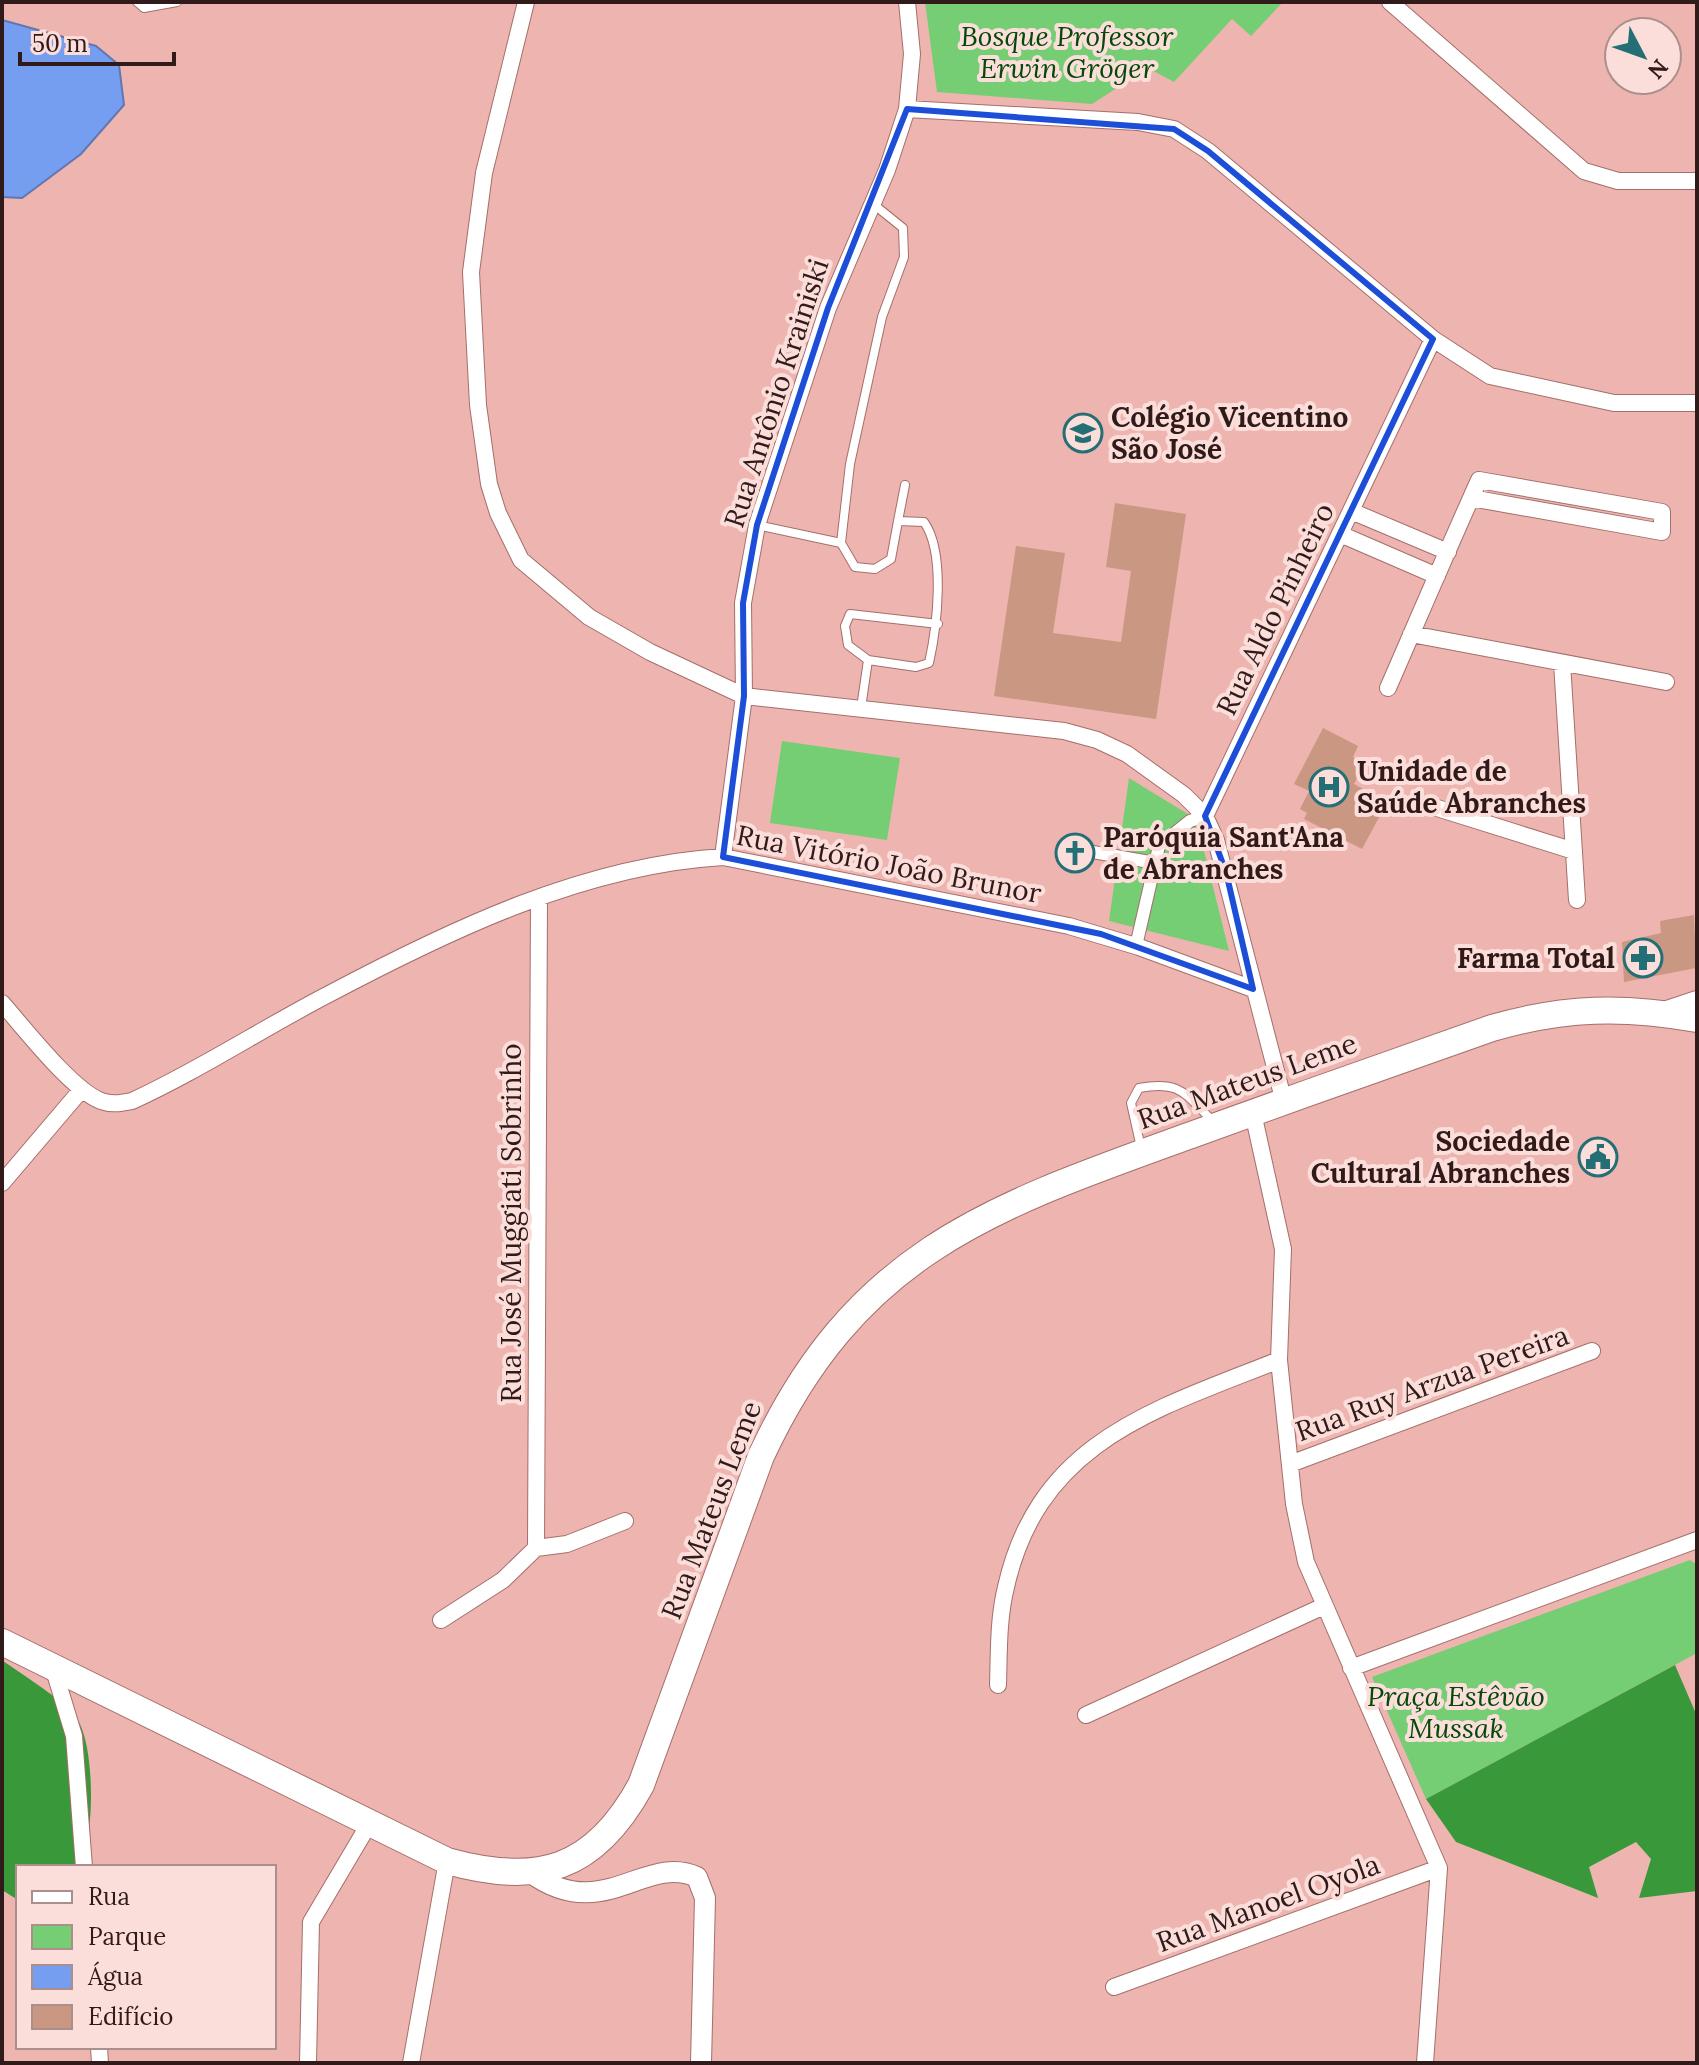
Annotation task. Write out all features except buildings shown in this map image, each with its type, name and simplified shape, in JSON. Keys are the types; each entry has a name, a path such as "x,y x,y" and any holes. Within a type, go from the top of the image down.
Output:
{"main road":[{"name":"Rua Mateus Leme","path":"2,1642 447,1861 490,1871 531,1873 578,1856 608,1832 630,1804 651,1759 761,1456 781,1412 838,1331 901,1270 978,1219 1047,1188 1536,1015 1577,1009 1661,1013"},
{"path":"1661,1013 1697,1019"}],"street":[{"path":"526,2 484,173 471,272 482,440 498,513 521,560 562,598 650,652 744,696 1064,731 1097,740 1127,754 1156,774 1205,816 1226,872 1253,989 1284,1102"},
{"name":"Rua Antônio Krainiski","path":"723,857 744,696 743,603 757,525 798,392 907,109 912,54 907,2"},
{"path":"1390,2 1584,171 1618,181 1697,181"},
{"path":"907,109 1138,122 1174,129 1221,160 1463,361 1510,383 1614,403 1697,403"},
{"name":"Rua Aldo Pinheiro","path":"1205,816 1433,339"},
{"path":"1388,688 1411,634 1448,552 1471,498 1479,480 1662,512 1662,532 1471,498"},
{"path":"1351,511 1448,552"},
{"path":"1340,534 1437,576"},
{"path":"1411,634 1666,682"},
{"path":"1562,663 1577,900"},
{"path":"1434,807 1574,851"},
{"path":"1136,946 1159,846 1190,821 1205,816"},
{"path":"1093,852 1155,863"},
{"name":"Rua Vitório João Brunor","path":"2,1003 82,1089 107,1102 132,1101 384,966 539,899 603,877 690,859 723,857 1069,926 1136,946 1253,989"},
{"name":"Rua José Muggiati Sobrinho","path":"536,1548 539,899"},
{"name":"Rua Mateus Leme","path":"1661,1013 1697,1001"},
{"path":"2,1183 82,1089"},
{"path":"1253,1113 1283,1249 1279,1360 1290,1464 1306,1562 1439,1868 1425,2063"},
{"name":"Rua Ruy Arzua Pereira","path":"1290,1464 1592,1351"},
{"path":"998,1685 1000,1621 1013,1559 1042,1501 1062,1476 1112,1431 1140,1415 1279,1360"},
{"path":"441,1620 503,1580 536,1548 567,1544 625,1521"},
{"path":"1351,1668 1697,1540"},
{"path":"1086,1715 1324,1606"},
{"path":"53,1667 74,1736 84,1865"},
{"path":"308,2063 311,1922 369,1824"},
{"path":"411,2063 447,1861"},
{"name":"Rua Manoel Oyola","path":"1114,1987 1439,1868"},
{"path":"531,1873 552,1889 572,1894 591,1894 676,1871 697,1877 705,1898 701,2063"}],"lane":[{"path":"137,2 144,8 177,2"},
{"path":"872,202 903,228 904,257 882,317 850,464 841,543 855,567 875,569 891,559 905,485"},
{"path":"898,521 924,522 933,535 938,624 929,663 916,667 868,660 848,645 845,626 850,614 938,624"},
{"path":"757,525 841,543"},
{"path":"861,708 868,660"},
{"path":"1142,1153 1131,1103 1139,1088 1164,1083 1178,1088 1218,1126"}],"highlighted area":[{"path":"907,109 1174,129 1208,151 1433,339 1205,816 1226,872 1253,989 1101,934 723,857 744,696 743,603 757,525 828,308"}],"green space":[{"name":"Bosque Professor Erwin Gröger","path":"925,2 1283,2 1251,36 1232,19 1174,82 1148,68 1092,104 937,92"},
{"path":"782,741 900,758 887,840 770,823"},
{"path":"1129,778 1196,819 1229,951 1109,921"},
{"name":"Praça Estêvão Mussak","path":"1690,1560 1697,1565 1697,1653 1426,1799 1372,1677"},
{"path":"2,1660 55,1697 79,1722 88,1754 91,1795 88,1836 80,1865 16,1865 16,1899 2,1890"},
{"path":"1675,1665 1697,1716 1697,1891 1639,1898 1651,1859 1636,1842 1589,1867 1598,1898 1456,1842 1426,1799"}],"water":[{"path":"2,20 96,46 119,65 124,105 81,154 22,198 2,197"}],"place":[{"name":"Colégio Vicentino São José","path":"1083,433"},
{"name":"Unidade de Saúde Abranches","path":"1329,787"},
{"name":"Paróquia Sant'Ana de Abranches","path":"1075,853"},
{"name":"Farma Total","path":"1643,958"},
{"name":"Sociedade Cultural Abranches","path":"1598,1157"}]}
